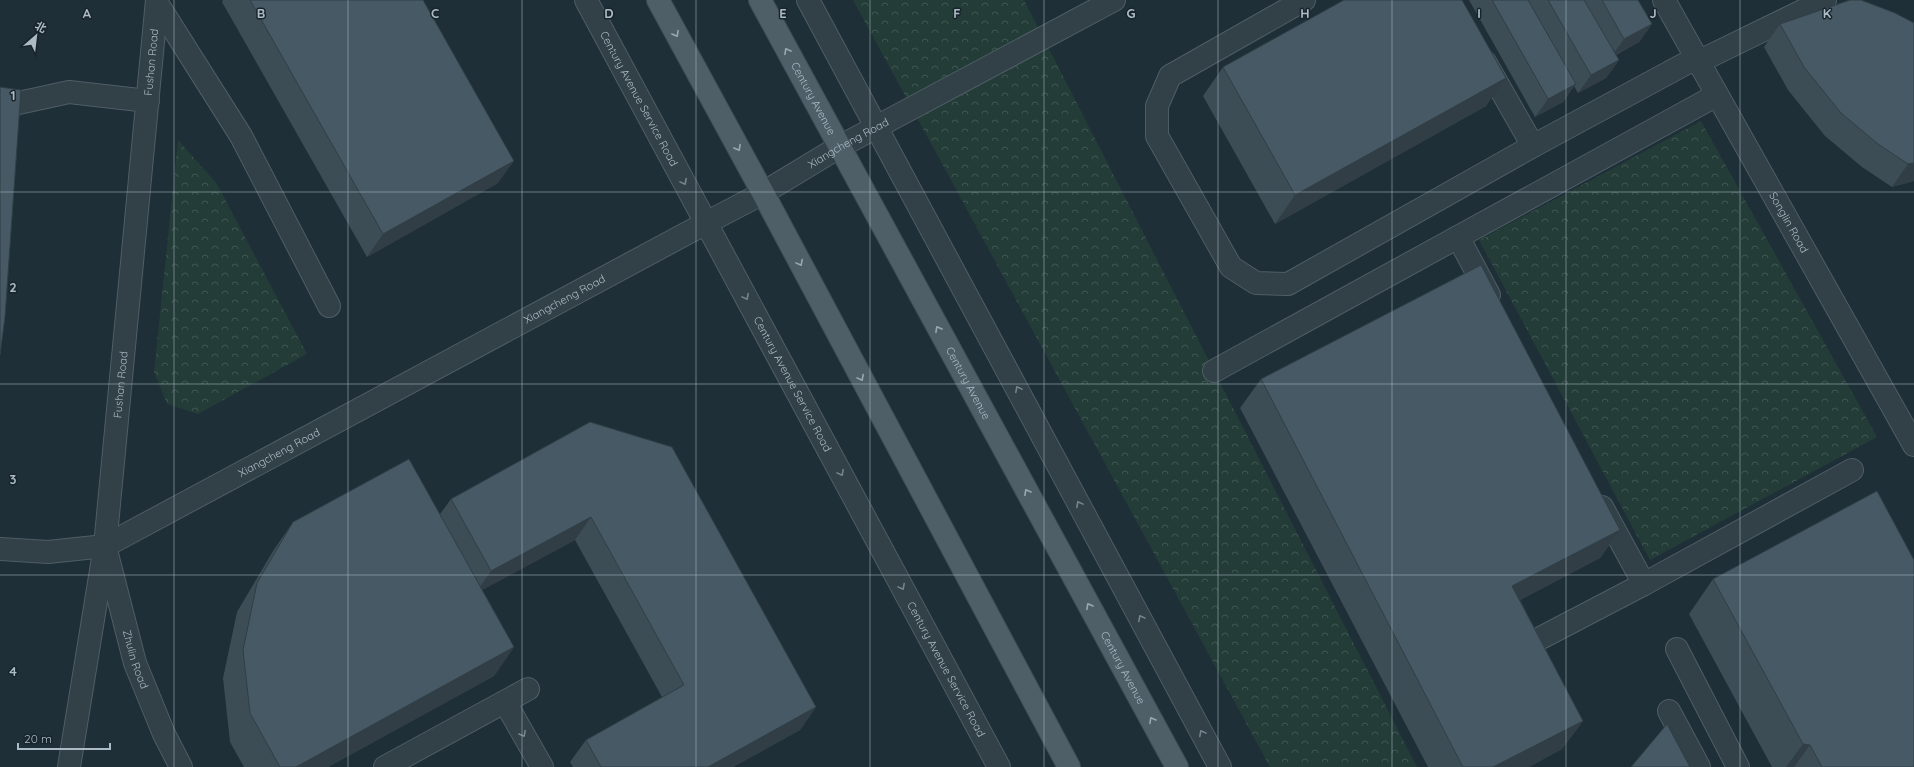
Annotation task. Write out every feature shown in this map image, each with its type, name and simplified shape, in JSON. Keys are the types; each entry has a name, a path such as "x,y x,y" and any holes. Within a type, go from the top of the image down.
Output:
{"main road":[{"path":"658,0 762,192 1068,767"},
{"name":"Century Avenue","path":"760,0 1177,767"}],"street":[{"name":"Century Avenue Service Road","path":"586,0 999,767"},
{"path":"808,0 1220,767"},
{"name":"Xiangcheng Road","path":"0,549 48,552 105,546 706,223 839,147 1114,0"},
{"path":"1304,0 1280,6 1170,76 1157,106 1157,136 1231,267 1256,283 1288,284 1533,146 1697,60 1825,0"},
{"name":"Songlin Road","path":"1664,0 1914,445"},
{"path":"157,2 241,136 329,306"},
{"name":"Fushan Road","path":"69,767 105,546 157,2"},
{"path":"1476,47 1533,146"},
{"path":"0,102 14,104 69,92 148,101"},
{"path":"1214,371 1717,95"},
{"path":"1458,237 1499,313"},
{"path":"1532,642 1644,584 1852,470"},
{"path":"1592,487 1644,584"},
{"name":"Zhulin Road","path":"105,546 135,663 164,734 181,767"},
{"path":"1677,649 1738,767"},
{"path":"385,767 528,689"},
{"path":"505,702 542,767"},
{"path":"1669,711 1699,767"}],"green space":[{"path":"853,0 1024,0 1417,767 1270,767"},
{"path":"1701,121 1877,437 1650,560 1479,240"},
{"path":"178,140 217,184 307,354 198,414 167,404 154,372"}],"building":[{"path":"250,0 423,0 514,161 383,234"},
{"path":"1344,0 1462,0 1506,78 1295,195 1223,67"},
{"path":"1492,0 1528,0 1576,84 1548,99"},
{"path":"1548,0 1584,0 1619,60 1591,75"},
{"path":"1602,0 1638,0 1652,24 1624,39"},
{"path":"1850,0 1861,0 1895,13 1914,23 1914,163 1908,164 1878,144 1841,113 1804,67 1780,24"},
{"path":"0,87 21,90 5,317 0,355"},
{"path":"1481,265 1620,530 1512,586 1583,721 1493,767 1463,767 1261,379"},
{"path":"590,422 672,447 816,707 708,767 601,767 586,740 684,685 591,517 491,571 451,499"},
{"path":"409,459 514,647 296,767 280,767 250,713 243,650 257,583 293,522"},
{"path":"1877,491 1914,560 1914,767 1822,767 1810,745 1803,744 1713,579"},
{"path":"1667,724 1690,767 1631,767"}]}
